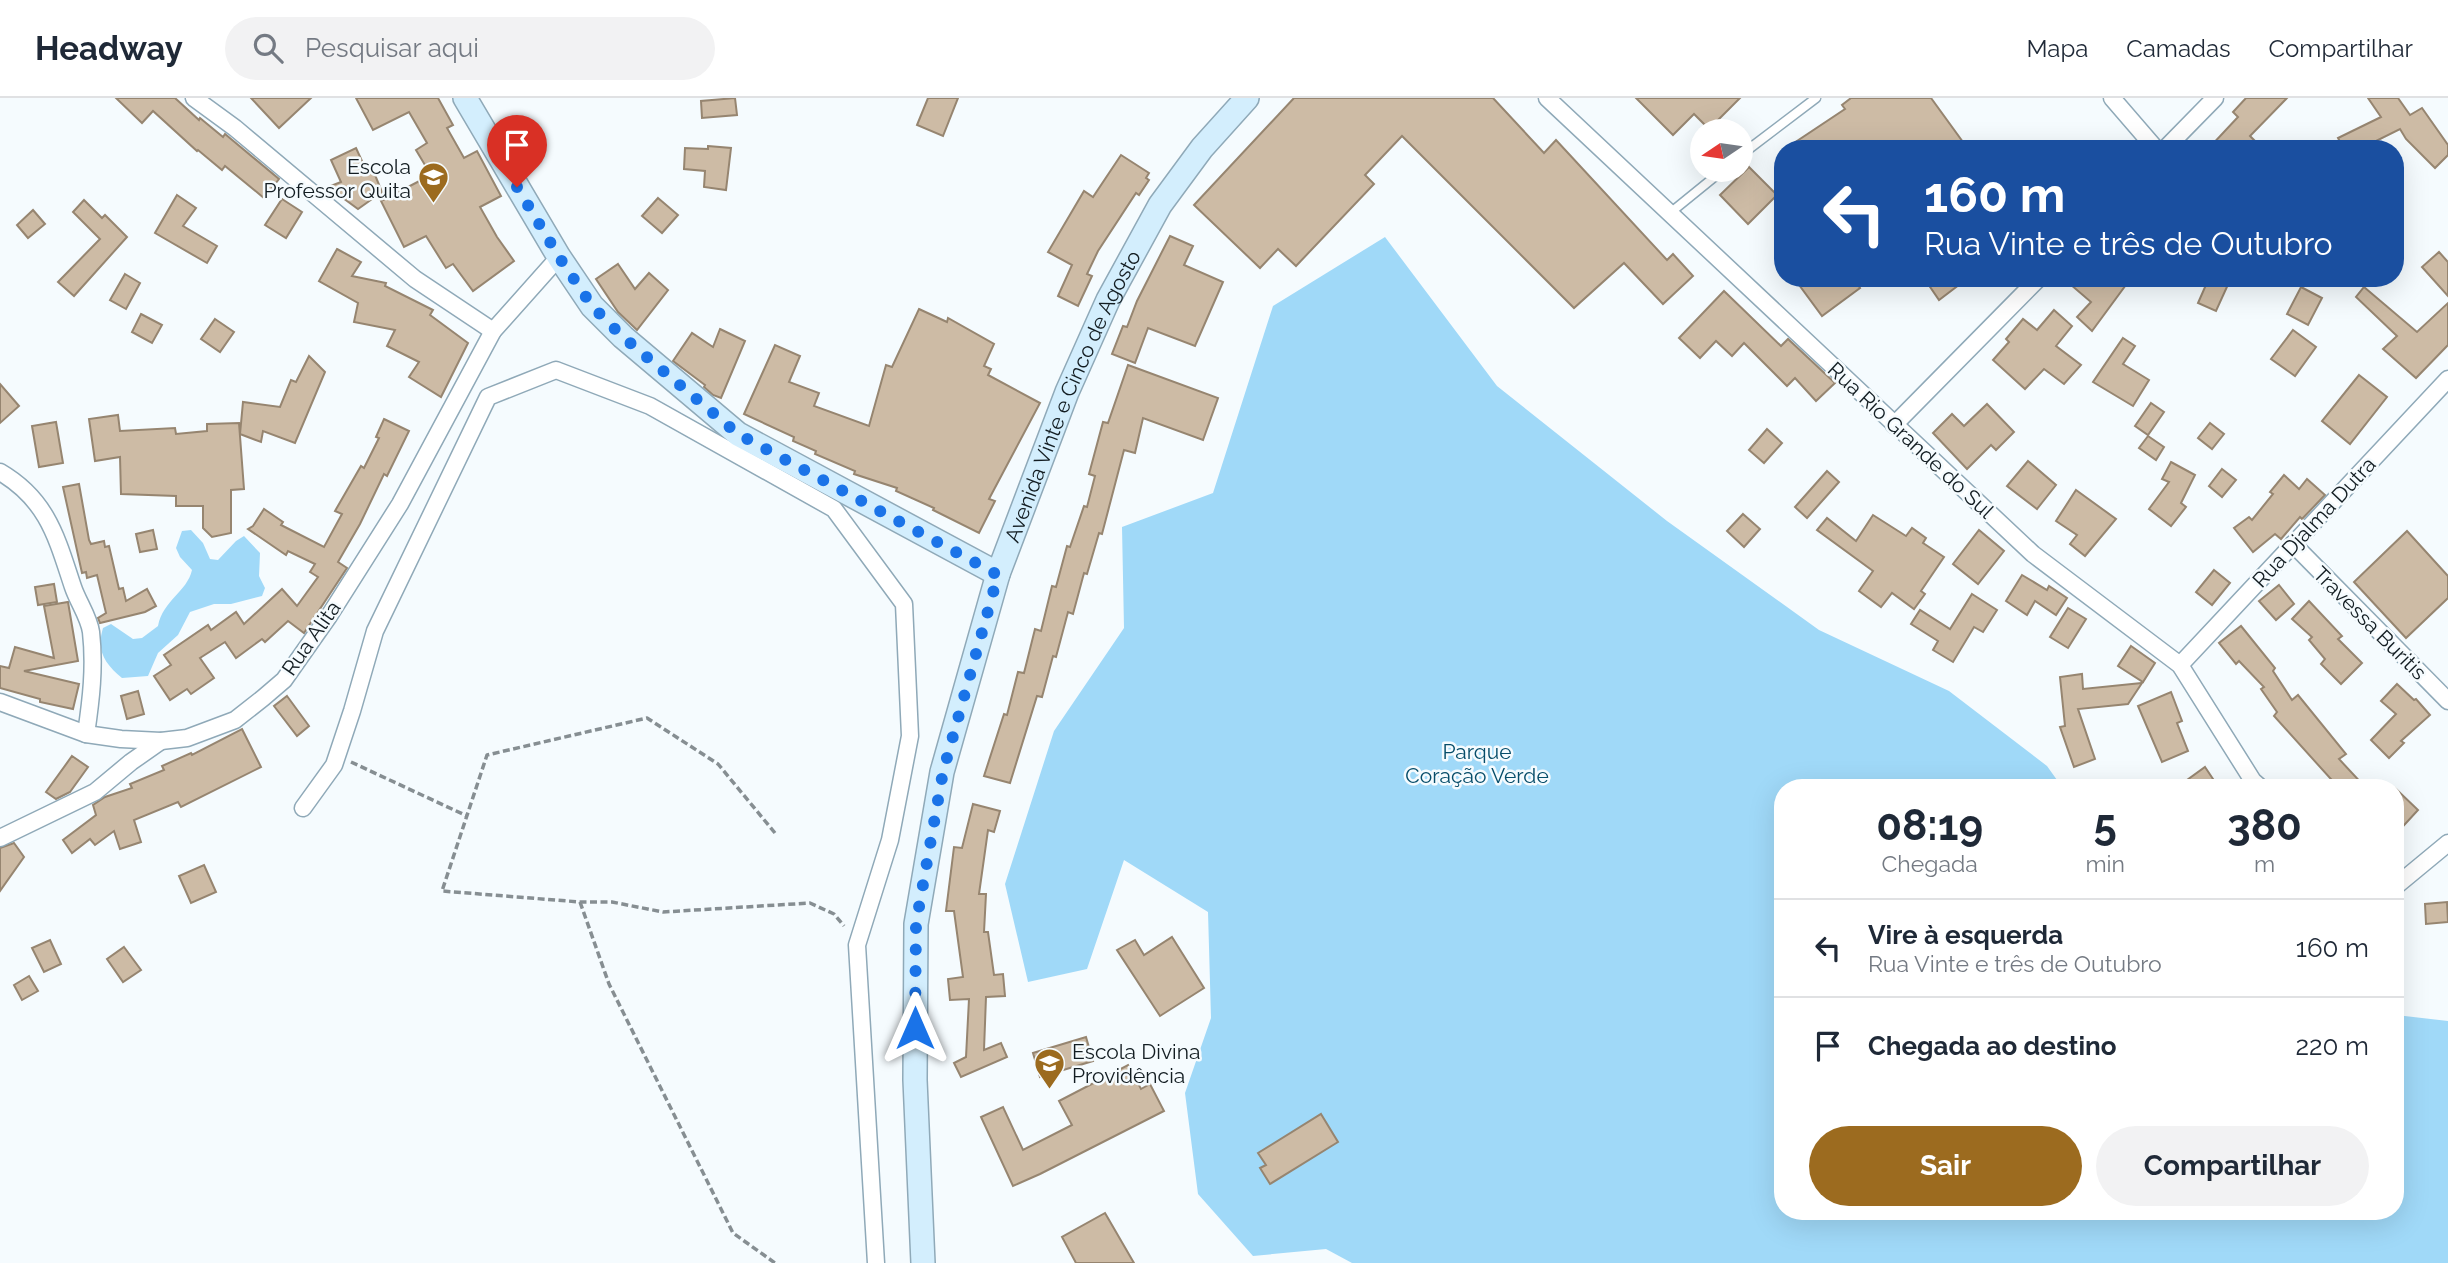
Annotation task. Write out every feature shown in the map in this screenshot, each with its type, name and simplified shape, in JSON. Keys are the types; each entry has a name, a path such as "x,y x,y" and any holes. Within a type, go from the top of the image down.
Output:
{"main road":[{"path":"465,98 559,257 592,306 623,337 738,434 998,575"},
{"name":"Avenida Vinte e Cinco de Agosto","path":"923,1263 915,1080 916,924 943,772 998,575 1067,393 1108,300 1160,205 1202,148 1247,98"}],"street":[{"path":"194,98 235,128 415,279 493,331"},
{"name":"Rua Rio Grande do Sul","path":"1547,98 2033,554 2180,664 2252,779"},
{"path":"2112,98 2149,140"},
{"path":"2174,140 2215,98"},
{"name":"Rua Alita","path":"0,702 86,734 121,739 162,741 187,738 235,720 284,680 400,504 493,331 559,257"},
{"path":"1894,425 2030,287"},
{"path":"303,808 334,765 375,631 488,397 556,370 650,407 834,509 904,604 909,736 890,840 857,941 876,1263"},
{"name":"Rua Djalma Dutra","path":"2180,664 2445,389"},
{"path":"0,472 28,494 51,525 90,629 94,675 86,734"},
{"name":"Travessa Buritis","path":"2293,544 2448,701"},
{"path":"0,838 95,792 162,741"},
{"path":"2404,879 2448,843"}],"lane":[{"path":"1754,145 1816,98"},
{"path":"1670,213 1708,182"}],"path":[{"path":"775,833 718,764 647,718 487,755 442,891 612,902 663,912 810,903 834,914 857,941"},
{"path":"337,755 467,816"},
{"path":"580,902 609,984 733,1233 775,1263"}],"green space":[{"name":"Parque Coração Verde","path":"1385,237 1497,386 1667,521 1819,630 1949,691 2047,766 2056,779 1774,779 1774,1220 2404,1220 2404,1016 2448,1021 2448,1263 1352,1263 1326,1249 1253,1256 1198,1194 1185,1093 1211,1018 1208,912 1124,860 1087,969 1028,982 1005,884 1054,731 1124,628 1122,527 1213,493 1273,306"},
{"path":"191,530 203,543 210,559 218,560 244,536 260,553 259,576 265,588 262,596 231,604 214,604 190,612 178,635 158,653 148,676 122,678 111,668 101,650 103,628 111,624 133,639 142,638 158,626 165,609 185,584 192,570 176,548 182,531"}],"building":[{"path":"116,98 175,98 199,120 200,118 223,137 225,134 279,179 264,198 225,166 222,170 197,151 153,111 142,123"},
{"path":"251,98 311,98 279,128"},
{"path":"356,98 438,98 453,125 447,128 464,158 477,151 501,196 480,207 514,261 473,291 453,264 446,268 426,236 404,247 381,201 431,175 416,150 427,143 409,112 373,130"},
{"path":"735,98 737,115 702,118 701,101"},
{"path":"928,98 958,98 943,136 917,125"},
{"path":"1294,98 1493,98 1544,153 1556,140 1667,260 1673,254 1693,276 1663,304 1624,263 1574,308 1402,136 1365,175 1374,184 1296,266 1278,249 1260,268 1194,205"},
{"path":"1636,98 1740,98 1719,119 1699,119 1694,114 1673,135"},
{"path":"1851,98 1931,98 1961,140 1798,140 1845,109 1842,105"},
{"path":"2246,98 2287,98 2250,136 2254,140 2216,140 2238,117 2233,112"},
{"path":"2368,98 2398,98 2410,115 2422,108 2448,145 2448,155 2435,168 2406,139 2400,129 2378,140 2338,138 2381,117"},
{"path":"708,146 731,148 726,190 704,187 705,171 684,169 685,148 708,149"},
{"path":"356,148 367,172 373,170 382,192 358,209 328,187 341,182 331,160"},
{"path":"1121,155 1149,173 1146,178 1149,180 1139,195 1136,193 1098,251 1087,274 1092,276 1078,306 1058,296 1072,265 1048,252 1084,191 1093,197"},
{"path":"1754,172 1774,192 1774,198 1748,224 1720,195 1733,182 1754,182"},
{"path":"177,195 196,208 183,226 217,246 207,263 155,233"},
{"path":"658,198 678,215 662,233 642,216"},
{"path":"282,199 302,212 286,238 265,225"},
{"path":"84,200 102,218 105,215 127,237 74,296 58,282 100,239 73,212"},
{"path":"33,210 45,224 28,238 17,225"},
{"path":"1170,236 1193,246 1184,265 1223,282 1195,346 1148,328 1135,363 1112,354 1123,326 1127,327"},
{"path":"337,249 361,262 352,276 386,283 385,286 433,310 430,315 468,343 441,397 409,377 419,362 387,346 395,330 354,322 358,303 319,281"},
{"path":"2439,252 2448,262 2448,296 2422,267"},
{"path":"618,264 635,289 649,273 668,290 637,330 618,312 596,279"},
{"path":"125,274 140,283 126,309 110,300"},
{"path":"1801,287 1859,287 1860,288 1822,316"},
{"path":"1930,287 1956,287 1939,300"},
{"path":"2074,287 2124,287 2092,331 2077,317 2091,302"},
{"path":"2205,287 2227,287 2216,311 2198,303"},
{"path":"2301,287 2322,298 2308,325 2287,314"},
{"path":"2364,287 2417,332 2448,303 2448,345 2416,378 2383,349 2397,336 2356,297"},
{"path":"1724,291 1781,346 1788,339 1835,383 1816,401 1795,378 1787,386 1744,343 1732,356 1716,341 1700,358 1679,338"},
{"path":"919,309 947,322 948,318 994,344 984,366 991,369 988,375 1040,403 989,499 995,501 979,533 896,491 897,488 854,474 855,471 815,454 816,451 793,441 794,437 744,414 775,345 800,356 789,382 819,393 814,406 869,426 886,365 892,367"},
{"path":"2054,310 2072,326 2056,346 2081,365 2064,384 2044,369 2025,389 1993,360 2009,342 2006,339 2023,319 2037,330"},
{"path":"141,314 162,325 152,343 132,332"},
{"path":"215,319 234,332 220,352 201,339"},
{"path":"720,329 745,341 721,398 713,395 705,385 673,361 692,333 713,347"},
{"path":"2293,330 2316,347 2295,376 2271,359"},
{"path":"2123,338 2135,346 2123,364 2149,380 2133,406 2093,382"},
{"path":"309,356 325,372 295,443 263,431 261,442 240,434 243,402 280,407 291,380 296,382"},
{"path":"1128,365 1218,398 1203,440 1143,418 1135,453 1124,450 1102,534 1099,533 1087,574 1084,573 1073,614 1068,612 1056,657 1053,656 1042,697 1037,696 1010,783 984,776 1004,714 1007,715 1018,672 1024,673 1035,629 1041,631 1052,586 1056,587 1067,546 1070,547 1084,506 1087,507 1095,476 1089,474 1103,422 1108,423"},
{"path":"2359,375 2387,397 2350,444 2322,421"},
{"path":"0,384 19,406 0,423"},
{"path":"2151,403 2164,412 2148,435 2135,426"},
{"path":"1987,404 2014,432 1996,450 1991,445 1967,469 1933,433 1952,414 1964,426"},
{"path":"118,415 120,431 175,428 176,434 207,431 207,424 239,423 244,489 231,490 231,533 212,537 203,528 203,506 176,506 176,496 121,494 120,457 95,461 89,419"},
{"path":"384,419 409,431 387,476 384,474 338,562 347,568 304,633 288,621 265,642 262,639 236,658 225,642 200,658 214,678 191,694 187,689 170,700 154,676 171,665 164,655 208,625 211,630 236,612 244,624 282,589 297,606 318,577 310,572 315,564 288,551 286,555 248,529 264,509 283,522 281,525 324,547 342,514 335,511 361,466 364,468 379,438 376,437"},
{"path":"56,422 63,463 39,467 32,426"},
{"path":"2210,423 2224,434 2212,449 2198,438"},
{"path":"1767,429 1782,443 1764,463 1749,450"},
{"path":"2148,436 2164,447 2156,460 2139,448"},
{"path":"2028,461 2056,485 2037,509 2007,486"},
{"path":"2171,462 2195,475 2181,503 2186,507 2171,526 2149,509 2169,482 2162,479"},
{"path":"2222,469 2236,480 2222,497 2209,486"},
{"path":"1827,471 1839,482 1807,518 1795,507"},
{"path":"2284,475 2299,489 2307,479 2325,495 2302,519 2300,517 2281,539 2275,534 2253,552 2234,528 2249,517 2252,520"},
{"path":"79,484 89,540 91,544 104,541 105,547 109,546 119,589 123,588 126,601 147,589 156,606 145,612 100,623 98,618 106,613 97,575 87,578 86,572 82,573 63,487"},
{"path":"2076,490 2116,519 2085,556 2070,544 2077,535 2056,521"},
{"path":"1743,514 1760,529 1744,547 1727,531"},
{"path":"1873,515 1906,536 1912,528 1926,538 1923,543 1944,557 1921,591 1925,594 1914,609 1892,593 1881,607 1859,591 1873,571 1817,530 1827,518 1856,541"},
{"path":"153,530 157,549 140,552 136,534"},
{"path":"1979,530 2004,551 1978,584 1953,564"},
{"path":"2407,531 2448,576 2448,598 2406,638 2354,582"},
{"path":"2214,570 2230,583 2212,605 2196,592"},
{"path":"2022,575 2047,590 2049,586 2067,598 2056,615 2035,601 2027,615 2006,601"},
{"path":"54,584 57,602 38,605 35,587"},
{"path":"2279,585 2294,604 2276,620 2259,601"},
{"path":"1972,594 1997,610 1983,632 1974,627 1953,662 1933,650 1938,641 1911,624 1920,610 1950,629"},
{"path":"2309,601 2342,636 2338,639 2362,663 2341,684 2321,664 2325,659 2309,640 2312,637 2292,619"},
{"path":"68,602 78,661 24,671 79,684 73,709 40,702 40,699 0,688 0,666 9,668 15,647 54,658 44,606"},
{"path":"2068,608 2086,619 2068,648 2050,637"},
{"path":"2241,626 2275,668 2273,671 2292,700 2298,695 2346,754 2339,759 2358,779 2331,779 2274,716 2277,712 2261,689 2264,687 2239,661 2236,664 2219,643"},
{"path":"2131,646 2155,663 2143,682 2118,666"},
{"path":"2082,674 2083,689 2142,683 2128,704 2078,709 2095,759 2074,767 2060,727 2065,726 2060,677"},
{"path":"2397,684 2430,715 2401,741 2404,743 2389,758 2371,740 2396,714 2381,701"},
{"path":"138,691 144,714 127,719 121,696"},
{"path":"2171,692 2182,721 2177,723 2188,751 2162,762 2138,706"},
{"path":"287,696 309,726 297,736 274,706"},
{"path":"242,729 261,767 181,807 178,802 134,820 141,842 120,849 114,831 95,845 90,839 72,853 63,840 96,815 93,805 105,797 132,788 130,784 164,770 162,766 191,753 192,755"},
{"path":"72,756 88,767 70,792 56,799 46,792"},
{"path":"2205,767 2213,779 2188,779"},
{"path":"2404,797 2418,810 2404,825"},
{"path":"973,804 1000,811 994,832 988,830 979,894 986,894 984,932 988,932 994,975 1003,974 1005,996 986,997 984,1050 1001,1043 1007,1057 961,1077 954,1063 966,1057 969,999 950,1000 948,979 963,977 954,911 946,911 954,847 962,848"},
{"path":"14,843 24,857 0,891 0,848"},
{"path":"204,865 216,892 191,903 179,876"},
{"path":"2447,902 2448,922 2426,924 2425,904"},
{"path":"1172,937 1204,988 1160,1016 1117,950 1135,940 1144,955"},
{"path":"50,940 61,964 44,972 32,948"},
{"path":"124,947 141,970 123,982 107,959"},
{"path":"29,976 38,991 22,1000 14,985"},
{"path":"1086,1037 1093,1061 1040,1077 1033,1053"},
{"path":"1128,1065 1141,1089 1150,1084 1164,1111 1013,1186 981,1117 1003,1107 1023,1150 1072,1125 1059,1101"},
{"path":"1321,1114 1338,1142 1270,1184 1260,1168 1266,1165 1258,1153"},
{"path":"1105,1213 1134,1263 1076,1263 1062,1237"}],"place":[{"name":"Escola Professor Quita","path":"434,205"},
{"name":"Escola Divina Providência","path":"1049,1090"}],"route":[{"path":"517,187 592,306 623,337 738,434 998,575 943,772 916,924 915,1028"}]}
